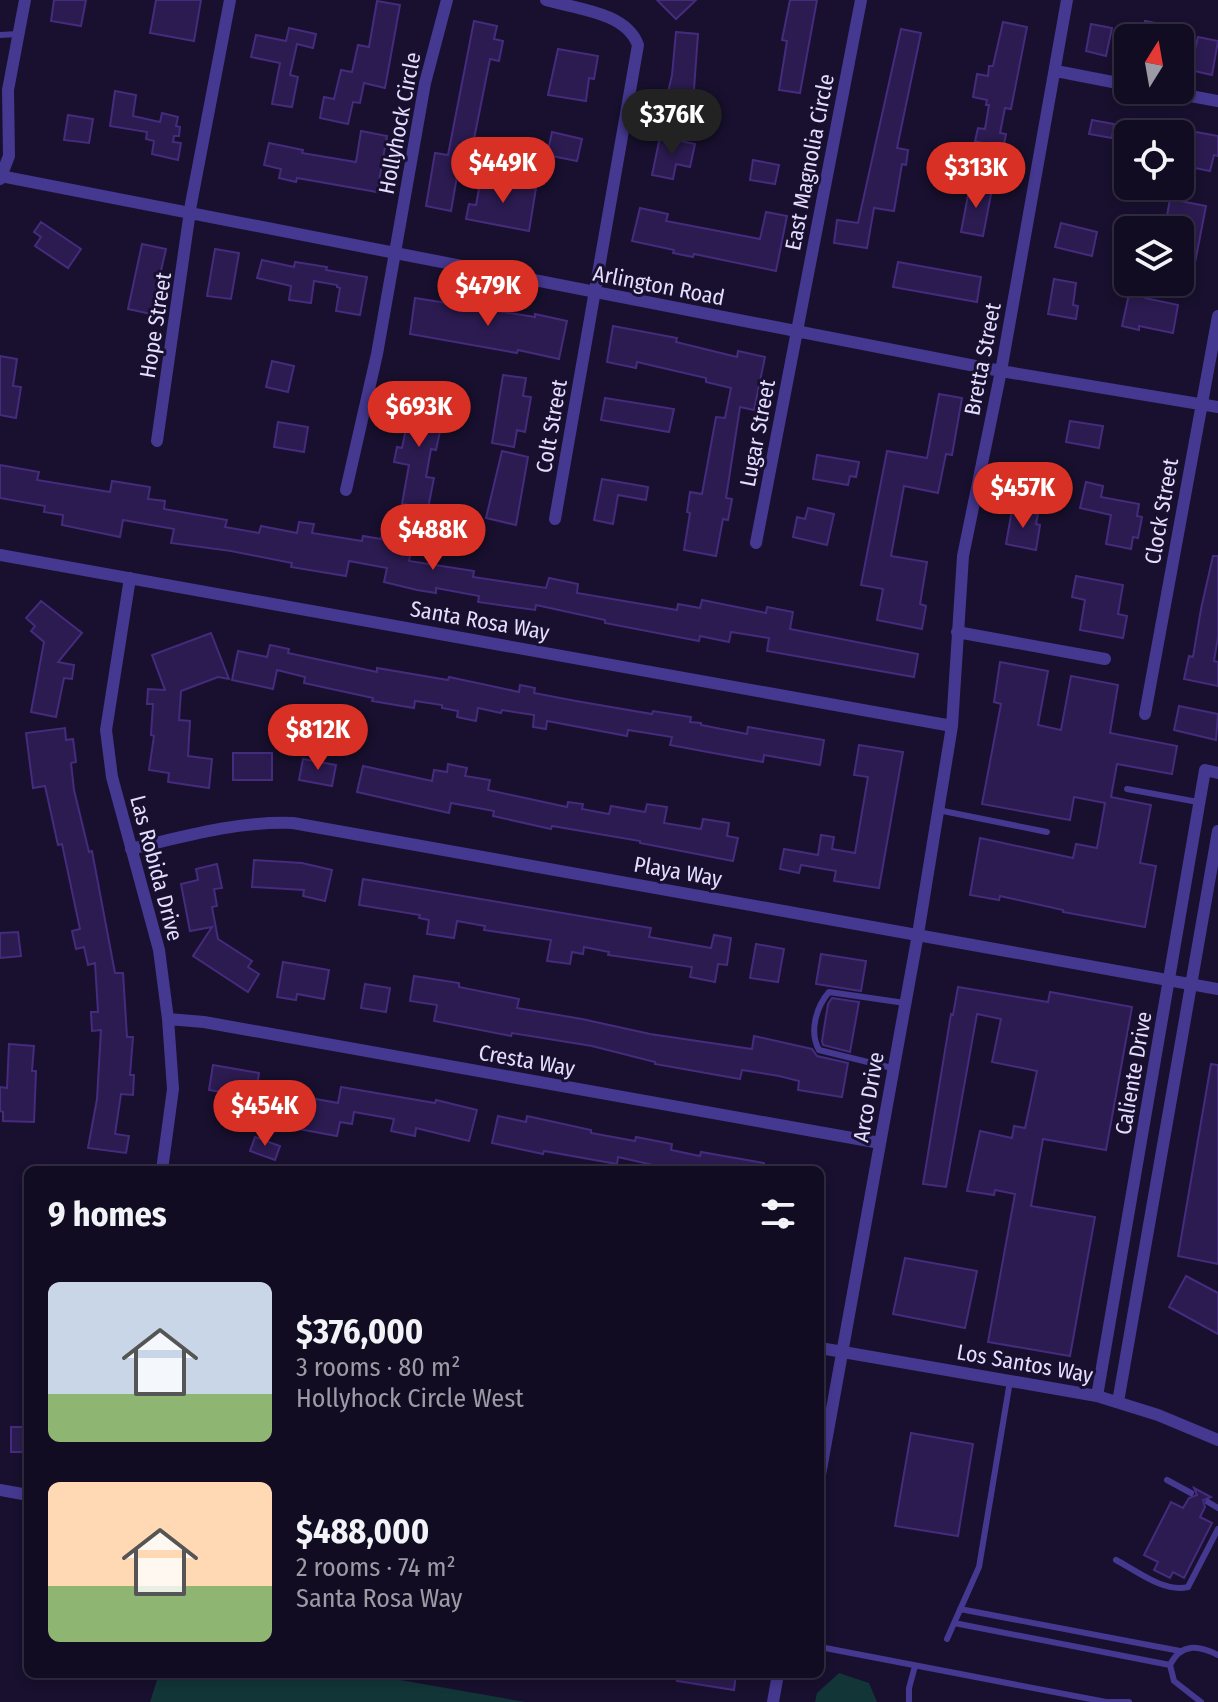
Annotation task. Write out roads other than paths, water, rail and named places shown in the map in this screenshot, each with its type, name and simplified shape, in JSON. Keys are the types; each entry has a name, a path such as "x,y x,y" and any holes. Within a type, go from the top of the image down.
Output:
{"street":[{"path":"0,177 9,156 8,90 25,0"},
{"name":"Hope Street","path":"157,441 191,204 230,0"},
{"name":"Hollyhock Circle","path":"346,490 377,354 425,83 447,0"},
{"name":"Colt Street","path":"546,0 614,20 634,34 638,45 555,519"},
{"name":"East Magnolia Circle","path":"797,331 861,0"},
{"name":"Bretta Street","path":"952,726 963,556 1001,371 1067,0"},
{"path":"1056,71 1114,82"},
{"path":"1194,97 1218,101"},
{"name":"Arlington Road","path":"0,177 1001,371 1218,407"},
{"name":"Clock Street","path":"1145,714 1218,316"},
{"name":"Lugar Street","path":"756,543 797,331"},
{"name":"Santa Rosa Way","path":"0,555 952,726"},
{"name":"Las Robida Drive","path":"130,578 106,730 112,777 159,950 168,1019 173,1089 163,1166"},
{"path":"957,632 1105,659"},
{"name":"Arco Drive","path":"824,1453 918,934 952,726"},
{"name":"Caliente Drive","path":"1097,1396 1198,802 1205,770 1218,773"},
{"name":"Playa Way","path":"131,849 226,826 261,822 293,823 1218,989"},
{"name":"Caliente Drive","path":"1118,1402 1218,831"},
{"name":"Cresta Way","path":"168,1019 204,1022 880,1143"},
{"path":"1123,1247 1145,1251"},
{"name":"Los Santos Way","path":"824,1349 1097,1396 1218,1440"},
{"path":"0,1490 24,1494"},
{"path":"773,1702 777,1678"}],"lane":[{"path":"0,35 18,34"},
{"path":"1127,789 1198,802"},
{"path":"938,810 1047,832"},
{"path":"893,1069 819,1050 814,1042 813,1030 821,1001 829,992 905,1003"},
{"path":"947,1639 979,1567 1010,1381"},
{"path":"1167,1480 1191,1493"},
{"path":"1208,1502 1218,1508"},
{"path":"1116,1560 1168,1587 1188,1587 1218,1529"},
{"path":"960,1609 1180,1651"},
{"path":"954,1623 1170,1665"},
{"path":"1201,1702 1174,1681 1170,1665 1180,1651 1189,1647 1203,1648 1218,1655"},
{"path":"824,1648 1106,1702 1129,1702"},
{"path":"909,1702 915,1666"},
{"path":"1049,1702 1051,1691"}]}
